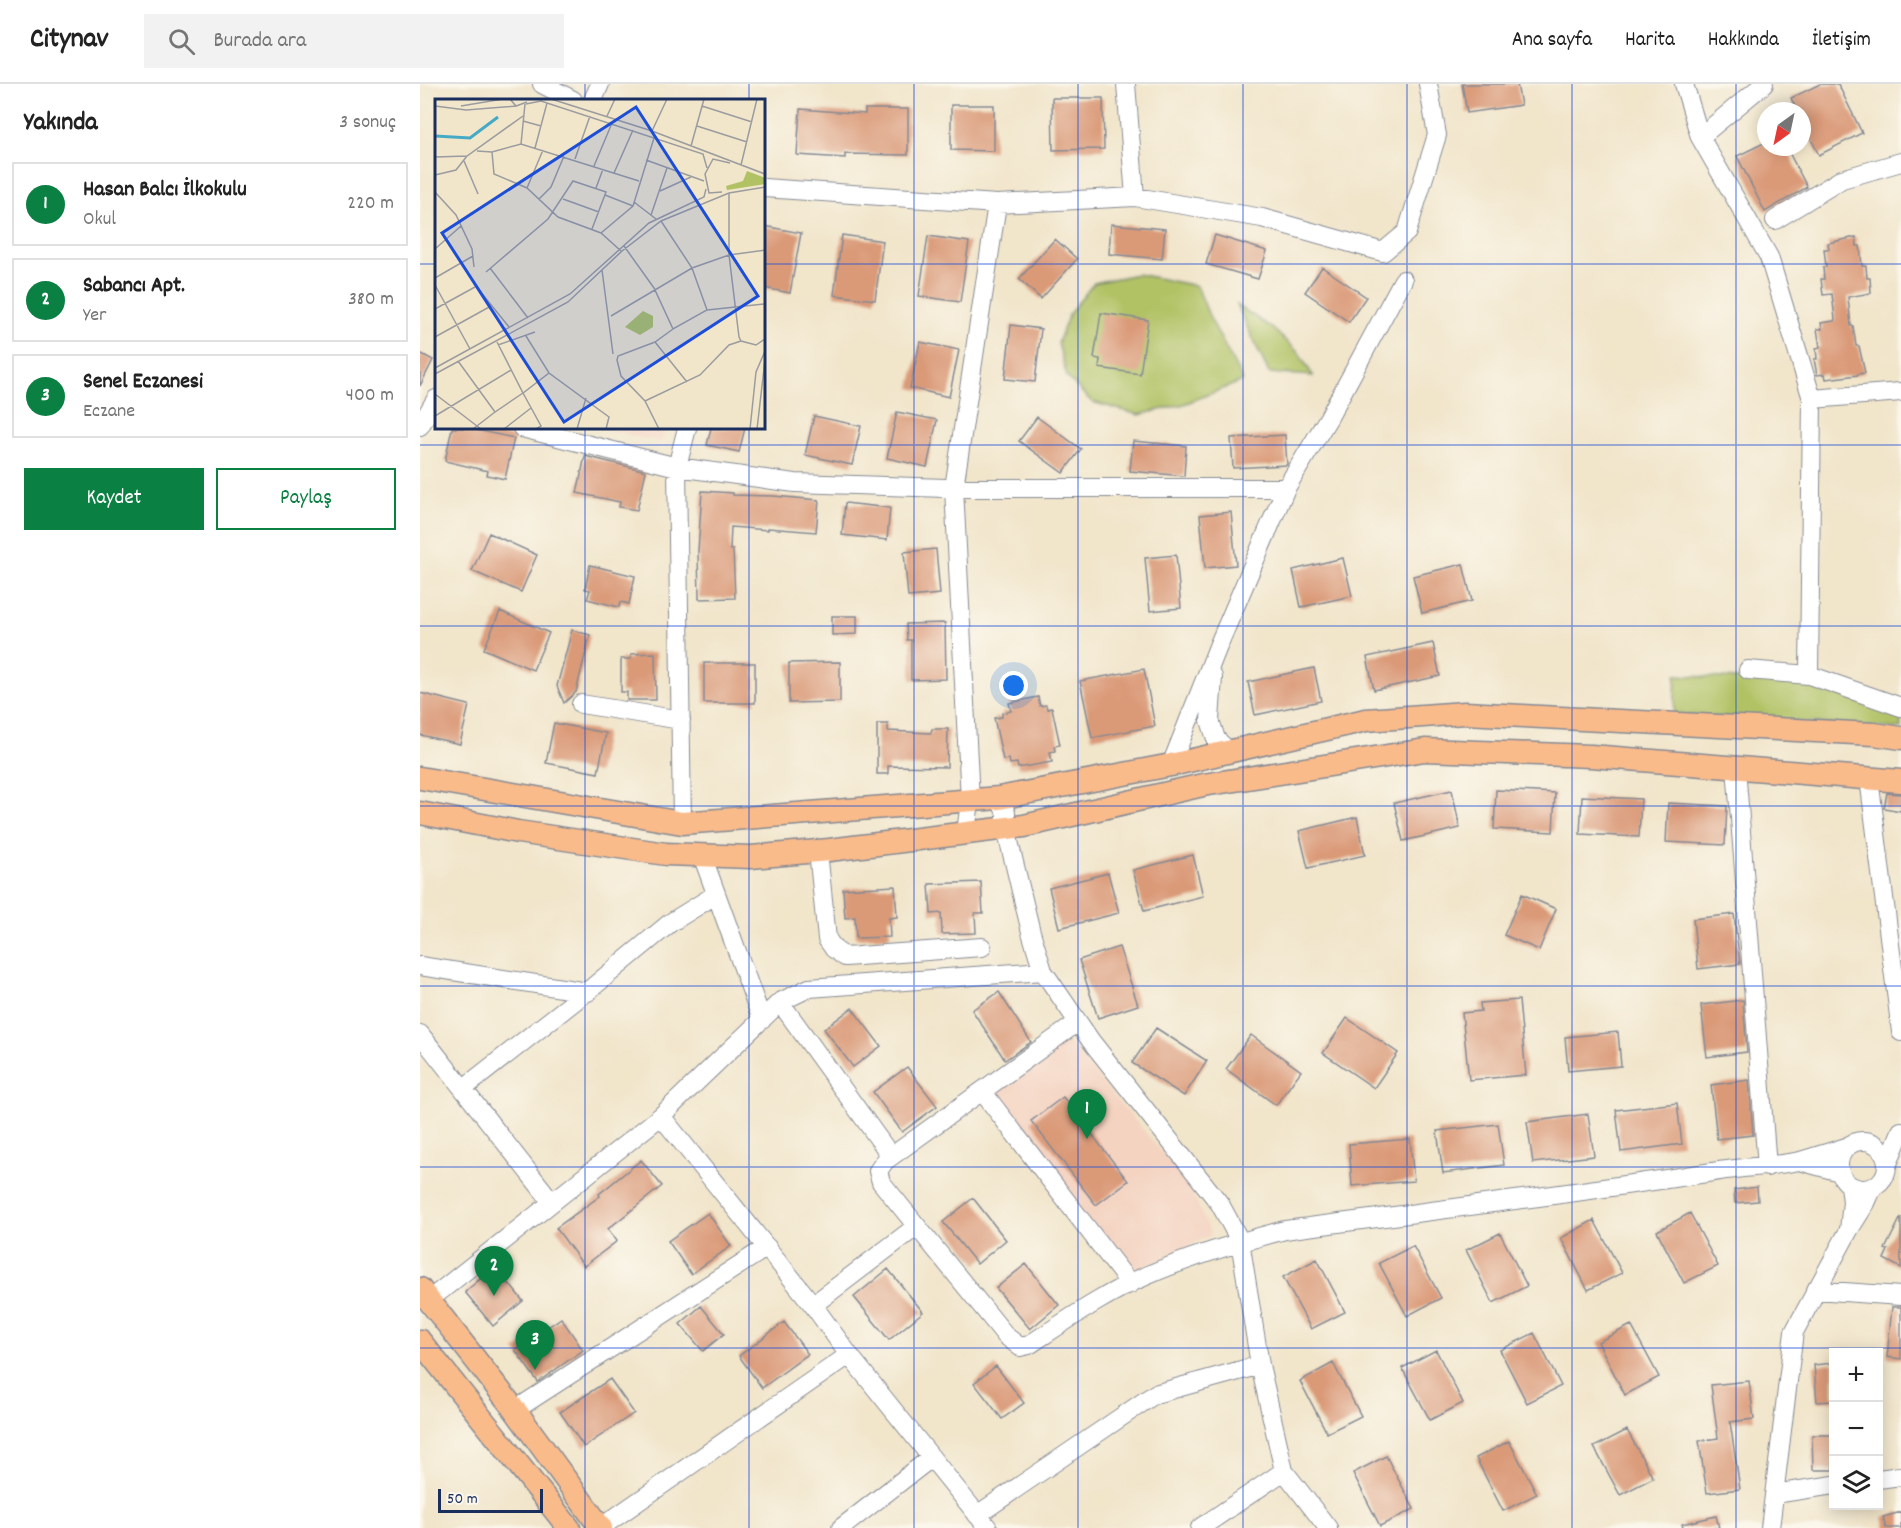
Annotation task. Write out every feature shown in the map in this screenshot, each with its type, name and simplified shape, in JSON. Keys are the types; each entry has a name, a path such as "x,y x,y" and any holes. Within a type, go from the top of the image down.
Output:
{"main road":[{"path":"420,778 682,823 999,798 1171,765 1366,720 1466,713 1874,734 1901,738"},
{"path":"420,813 518,832 666,854 751,857 1006,829 1203,785 1425,750 1591,756 1901,781"},
{"path":"424,1294 515,1410 600,1528"},
{"path":"420,1341 569,1528"}],"street":[{"path":"542,84 571,99"},
{"path":"593,99 600,84"},
{"path":"1126,84 1136,197"},
{"path":"765,188 997,204 1136,197 1262,218 1383,252 1407,232 1437,135 1428,84"},
{"path":"1684,84 1700,136 1769,257 1812,399 1809,675"},
{"path":"1700,136 1764,84"},
{"path":"1775,220 1842,179 1901,162"},
{"path":"970,833 967,825 969,800 954,488 997,204"},
{"path":"1171,765 1219,644 1286,488 1329,417 1403,280"},
{"path":"1812,399 1901,392"},
{"path":"420,426 432,402"},
{"path":"526,429 677,467 795,483 954,488 1286,488"},
{"path":"682,823 677,467 687,429"},
{"path":"1219,644 1211,687 1210,720 1216,739 1230,752"},
{"path":"1748,670 1809,675 1901,707"},
{"path":"581,705 681,720"},
{"path":"1736,767 1767,1167"},
{"path":"1869,778 1896,959 1901,1032"},
{"path":"999,798 1006,813 1006,829 1043,971 1091,1041 1220,1204 1240,1241 1260,1365 1284,1471 1328,1528"},
{"path":"818,851 827,939 834,949 845,957 982,947"},
{"path":"702,855 762,1020"},
{"path":"464,1088 588,992 670,923 715,895"},
{"path":"420,966 588,992"},
{"path":"424,1294 552,1203 661,1116 780,1002 809,988 1043,971"},
{"path":"780,1002 891,1156"},
{"path":"1078,1022 891,1156 878,1171 881,1182 1006,1336 1020,1347 1029,1345 1092,1304 1148,1275 1240,1241 1285,1230 1730,1170 1767,1167 1800,1161 1846,1147 1857,1141 1870,1142 1901,1131"},
{"path":"420,1034 552,1203"},
{"path":"982,1091 1130,1284"},
{"path":"661,1116 983,1522 1155,1394 1260,1365"},
{"path":"1800,1161 1864,1189 1873,1187 1885,1175 1901,1131"},
{"path":"1870,1142 1881,1149 1886,1157 1887,1166"},
{"path":"1846,1147 1839,1160 1852,1202 1849,1230"},
{"path":"1770,1528 1794,1332 1873,1187"},
{"path":"813,1305 917,1226"},
{"path":"515,1410 767,1247"},
{"path":"1815,1290 1901,1296"},
{"path":"600,1528 849,1355"},
{"path":"841,1528 932,1458"},
{"path":"1200,1528 1284,1471"},
{"path":"1883,1478 1901,1476"},
{"path":"1774,1494 1829,1486"}],"shaded area":[{"path":"604,429 666,429 662,442"},
{"path":"1066,1039 1189,1184 1211,1235 1124,1277 991,1094"}],"green space":[{"path":"1137,274 1197,286 1210,318 1243,381 1184,404 1139,415 1092,402 1067,377 1058,343 1069,314 1094,283"},
{"path":"1237,305 1272,328 1299,353 1313,376 1269,373"},
{"path":"1676,675 1797,683 1897,711 1901,714 1901,729 1674,714"}],"building":[{"path":"1462,84 1517,84 1521,105 1467,113"},
{"path":"1820,84 1838,84 1862,133 1819,155 1811,139 1811,102 1793,102 1791,98"},
{"path":"1052,98 1103,98 1104,149 1053,150"},
{"path":"951,105 994,105 994,151 951,150"},
{"path":"800,109 865,114 865,109 908,109 908,155 845,154 845,158 797,155"},
{"path":"1757,146 1757,156 1791,156 1807,187 1765,212 1737,156"},
{"path":"1111,224 1165,229 1162,259 1109,254"},
{"path":"765,226 801,233 790,293 765,288"},
{"path":"842,235 883,241 875,300 834,295"},
{"path":"1215,235 1267,251 1258,279 1206,264"},
{"path":"928,236 969,242 960,302 919,296"},
{"path":"1856,237 1857,246 1860,246 1862,266 1866,266 1867,278 1870,278 1871,293 1848,297 1851,326 1853,326 1856,346 1859,346 1865,373 1826,379 1825,374 1817,375 1814,359 1817,359 1816,348 1820,347 1817,329 1822,329 1821,323 1835,319 1832,294 1823,295 1821,279 1824,279 1823,267 1826,267 1824,249 1829,249 1828,243"},
{"path":"1055,239 1077,259 1041,299 1019,279"},
{"path":"1322,267 1366,297 1349,322 1305,292"},
{"path":"1101,313 1148,320 1140,374 1099,368 1100,359 1094,358"},
{"path":"1011,325 1041,329 1035,382 1005,379"},
{"path":"920,342 959,350 949,397 910,388"},
{"path":"420,353 433,360 420,386"},
{"path":"897,412 937,420 927,467 887,458"},
{"path":"814,416 861,426 852,465 805,455"},
{"path":"1037,417 1081,449 1063,473 1019,441"},
{"path":"452,429 472,429 514,438 505,479 487,475 488,471 445,461"},
{"path":"711,429 745,429 739,452 707,445"},
{"path":"1285,435 1287,465 1233,468 1231,438"},
{"path":"1133,441 1186,446 1184,476 1130,471"},
{"path":"585,456 646,471 637,510 619,507 620,502 577,493"},
{"path":"702,491 819,500 816,532 731,527 730,550 733,550 735,598 699,599 698,551"},
{"path":"845,503 890,508 887,540 842,535"},
{"path":"1231,512 1236,565 1205,568 1200,515"},
{"path":"489,533 537,555 521,592 472,571"},
{"path":"936,549 940,594 908,597 904,552"},
{"path":"1176,555 1181,608 1150,611 1145,558"},
{"path":"1343,558 1352,596 1301,607 1293,570"},
{"path":"1463,564 1472,601 1422,613 1413,576"},
{"path":"590,565 635,576 629,604 621,602 619,607 587,599 590,590 585,589"},
{"path":"500,611 549,633 533,670 484,649"},
{"path":"832,616 857,616 857,634 832,635"},
{"path":"945,623 946,679 911,680 911,640 907,640 906,624"},
{"path":"572,630 590,635 576,692 564,703 557,686"},
{"path":"1433,643 1440,676 1374,690 1367,657"},
{"path":"655,653 656,700 627,700 627,692 621,692 621,659 631,659 631,654"},
{"path":"840,662 840,702 789,703 789,663"},
{"path":"704,663 755,663 755,703 704,703"},
{"path":"1314,668 1321,701 1255,715 1248,682"},
{"path":"1144,669 1155,726 1092,738 1080,681"},
{"path":"420,693 469,705 460,744 420,735"},
{"path":"1038,697 1040,706 1046,705 1047,709 1052,708 1060,745 1054,746 1055,751 1050,752 1052,762 1018,768 1017,763 1010,764 1009,759 1003,760 994,718 1002,717 1002,713 1011,711 1009,703"},
{"path":"554,723 606,733 598,773 546,763"},
{"path":"877,724 888,724 888,731 931,733 932,729 948,729 947,767 888,766 888,774 877,774"},
{"path":"1452,790 1460,828 1403,841 1394,803"},
{"path":"1496,790 1555,793 1553,832 1494,829"},
{"path":"1887,793 1901,794 1901,811 1884,808"},
{"path":"1582,796 1641,799 1639,837 1580,834"},
{"path":"1668,803 1727,806 1725,845 1666,842"},
{"path":"1357,817 1365,855 1308,868 1299,831"},
{"path":"1193,855 1203,896 1144,911 1133,870"},
{"path":"1108,873 1119,913 1059,928 1049,888"},
{"path":"981,882 983,913 975,913 976,933 942,934 941,913 931,914 929,884"},
{"path":"895,886 897,917 889,918 890,937 856,938 855,917 845,918 843,889"},
{"path":"1522,894 1556,909 1539,950 1504,935"},
{"path":"1734,914 1740,964 1698,969 1693,919"},
{"path":"1119,947 1138,1005 1098,1018 1079,960"},
{"path":"999,992 1031,1042 1005,1060 972,1010"},
{"path":"1519,1000 1526,1075 1469,1080 1462,1013 1481,1011 1480,1003"},
{"path":"1743,1000 1747,1052 1707,1057 1701,1005"},
{"path":"852,1008 881,1046 853,1067 824,1029"},
{"path":"1347,1018 1398,1053 1374,1088 1323,1053"},
{"path":"1156,1028 1207,1061 1184,1096 1132,1063"},
{"path":"1618,1032 1621,1066 1568,1071 1565,1037"},
{"path":"1251,1035 1301,1071 1276,1105 1226,1069"},
{"path":"907,1067 937,1106 902,1132 873,1092"},
{"path":"1749,1080 1753,1135 1717,1139 1711,1085"},
{"path":"1063,1097 1128,1181 1096,1205 1031,1121"},
{"path":"1677,1103 1682,1144 1621,1152 1616,1110"},
{"path":"1588,1114 1594,1156 1533,1163 1527,1122"},
{"path":"1498,1124 1504,1165 1443,1173 1437,1131"},
{"path":"1410,1139 1414,1181 1352,1186 1349,1144"},
{"path":"641,1160 662,1186 608,1229 617,1241 584,1266 556,1228 600,1196 599,1194"},
{"path":"1757,1187 1758,1201 1735,1203 1734,1190"},
{"path":"973,1198 1006,1240 977,1264 943,1222"},
{"path":"708,1213 731,1246 691,1274 668,1241"},
{"path":"1690,1213 1718,1266 1684,1283 1657,1231"},
{"path":"1901,1217 1901,1268 1884,1259 1888,1250 1885,1249"},
{"path":"1594,1220 1622,1273 1588,1290 1561,1238"},
{"path":"1500,1233 1527,1286 1493,1303 1466,1250"},
{"path":"1413,1246 1441,1298 1407,1316 1379,1263"},
{"path":"1317,1259 1345,1312 1311,1329 1283,1277"},
{"path":"1026,1264 1059,1305 1030,1329 996,1288"},
{"path":"495,1266 523,1301 493,1326 465,1292"},
{"path":"888,1269 923,1312 889,1340 854,1297"},
{"path":"701,1306 724,1334 703,1351 680,1324"},
{"path":"1892,1307 1901,1307 1901,1359 1887,1357"},
{"path":"561,1318 583,1350 538,1382 515,1350"},
{"path":"784,1322 808,1354 762,1388 739,1356"},
{"path":"1631,1325 1659,1377 1625,1395 1598,1342"},
{"path":"1534,1333 1561,1386 1527,1403 1500,1350"},
{"path":"1436,1350 1463,1403 1430,1420 1402,1368"},
{"path":"1333,1363 1361,1416 1327,1433 1300,1381"},
{"path":"1829,1363 1829,1401 1817,1402 1814,1365"},
{"path":"996,1366 1024,1403 1002,1419 974,1383"},
{"path":"610,1379 634,1413 584,1447 560,1412"},
{"path":"1749,1381 1754,1419 1730,1422 1740,1489 1707,1493 1699,1441 1718,1438 1711,1385"},
{"path":"1627,1430 1653,1478 1620,1495 1594,1447"},
{"path":"1812,1435 1829,1435 1829,1470 1813,1470"},
{"path":"1509,1441 1537,1494 1503,1511 1476,1458"},
{"path":"1386,1456 1414,1509 1380,1526 1353,1473"},
{"path":"1901,1512 1901,1528 1886,1528 1883,1517"},
{"path":"1716,1516 1719,1528 1683,1528 1682,1524"}],"place":[{"name":"Hasan Balcı İlkokulu","path":"1087,1139"},
{"name":"Sabancı Apt.","path":"494,1296"},
{"name":"Senel Eczanesi","path":"535,1370"}]}
